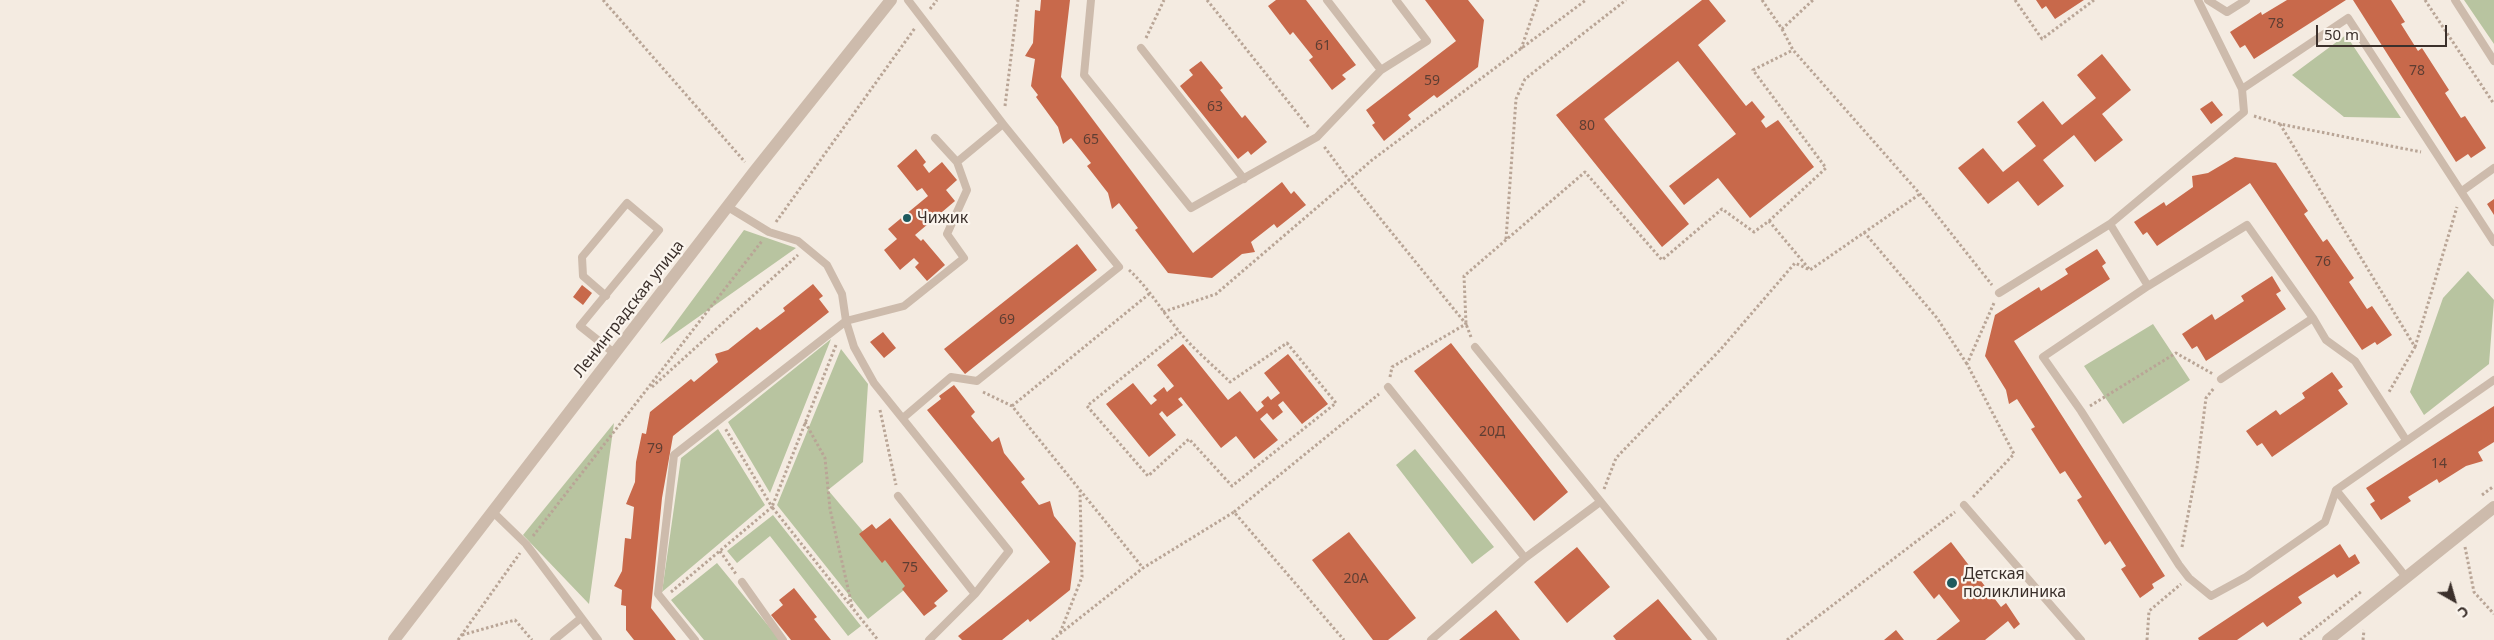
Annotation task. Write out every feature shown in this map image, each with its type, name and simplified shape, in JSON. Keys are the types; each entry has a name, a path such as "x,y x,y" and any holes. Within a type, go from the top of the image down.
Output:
{"street":[{"name":"Ленинградская улица","path":"394,640 494,513 614,353 754,172 891,0"},
{"path":"2328,640 2494,507"}],"lane":[{"path":"903,418 951,377 977,381 1119,267 1003,124 908,0"},
{"path":"1091,0 1084,76 1191,208 1317,137 1381,70 1427,41 1396,0"},
{"path":"1327,0 1381,70"},
{"path":"1999,293 2110,224 2244,112 2242,90 2198,0"},
{"path":"2208,0 2228,12 2246,0"},
{"path":"2454,0 2494,61"},
{"path":"2242,90 2348,18 2494,242"},
{"path":"1141,48 1244,179"},
{"path":"957,162 1003,124"},
{"path":"695,640 658,594 674,455 846,321 904,306 964,258 947,234 967,190 957,162 935,138"},
{"path":"2462,191 2494,168"},
{"path":"606,296 583,276 582,257 627,203 658,230 606,296 580,326 614,353"},
{"path":"728,207 768,232 798,242 827,265 842,294 846,321 854,348 874,383 1009,551 975,594 929,640"},
{"path":"2110,224 2148,286"},
{"path":"2406,440 2355,361 2326,340 2313,318 2247,225 2148,286 2043,357 2081,411 2179,565 2189,578 2211,596 2246,577 2325,522 2336,490 2494,380"},
{"path":"2221,379 2313,318"},
{"path":"1475,347 1713,640"},
{"path":"1388,387 1525,558"},
{"path":"2336,490 2406,577"},
{"path":"898,496 975,594"},
{"path":"1431,640 1525,558 1600,502"},
{"path":"1964,505 2081,640"},
{"path":"494,513 526,544 598,640"},
{"path":"742,582 783,640"},
{"path":"554,640 581,618"}],"path":[{"path":"603,0 754,172"},
{"path":"458,640 526,544 646,393 768,232 922,17 938,0"},
{"path":"1003,124 1018,0"},
{"path":"1141,48 1164,0"},
{"path":"1207,0 1466,324"},
{"path":"1521,49 1538,0"},
{"path":"1163,312 1216,294 1372,160 1586,0"},
{"path":"1506,239 1516,100 1524,79 1626,0"},
{"path":"1762,0 1782,29 1792,50 1920,194 1999,293 1967,364"},
{"path":"1782,29 1813,0"},
{"path":"2015,0 2042,39 2094,0"},
{"path":"2425,0 2494,104"},
{"path":"1466,324 1464,276 1585,172 1662,260 1722,209 1754,232 1769,221 1826,168 1753,70 1792,50"},
{"path":"2244,112 2280,124 2438,156"},
{"path":"2280,124 2415,347"},
{"path":"2382,405 2415,347 2462,191"},
{"path":"1810,270 1920,194"},
{"path":"1769,221 1810,270"},
{"path":"1787,640 1964,505 2014,454 1967,364 1937,318 1864,232"},
{"path":"646,393 806,248"},
{"path":"1600,502 1616,458 1721,349 1795,263 1810,270"},
{"path":"1119,267 1129,270 1144,283 1149,294 1179,332 1230,382 1287,343 1336,403 1232,486 1189,439 1148,476 1087,406 1179,332"},
{"path":"1012,406 1149,294"},
{"path":"661,600 772,507 846,321"},
{"path":"1052,640 1142,568 1234,512 1388,387 1392,367 1466,324"},
{"path":"2081,411 2176,353 2221,379 2206,398 2179,565"},
{"path":"874,383 898,496"},
{"path":"977,389 1012,406 1142,568"},
{"path":"720,419 772,507 878,640"},
{"path":"805,422 825,458 830,510 853,609"},
{"path":"1060,634 1082,576 1080,490"},
{"path":"1234,512 1344,640"},
{"path":"2464,542 2474,592 2494,614"},
{"path":"720,551 742,582"},
{"path":"2147,640 2150,611 2189,578"},
{"path":"461,636 515,620 532,640"}],"green space":[{"path":"2464,0 2494,0 2494,44"},
{"path":"2346,35 2401,118 2344,117 2292,75"},
{"path":"744,230 796,248 660,344"},
{"path":"2468,271 2494,300 2489,364 2424,415 2410,392 2443,298"},
{"path":"2153,324 2190,380 2123,424 2084,366"},
{"path":"831,339 770,493 728,422"},
{"path":"841,349 868,384 863,462 828,490 909,586 868,619 777,505"},
{"path":"614,423 589,604 523,535"},
{"path":"718,429 765,505 662,592 681,458"},
{"path":"1415,449 1494,547 1472,564 1396,465"},
{"path":"773,515 861,626 848,636 770,536 737,563 727,551"},
{"path":"717,563 780,640 704,640 671,600"}],"building":[{"path":"1041,0 1070,0 1061,77 1193,253 1282,182 1291,194 1294,191 1306,205 1277,228 1274,224 1251,242 1255,252 1242,254 1212,278 1168,273 1135,230 1138,228 1119,203 1112,209 1108,193 1087,166 1091,163 1071,138 1063,144 1058,127 1036,97 1038,95 1031,86 1035,59 1025,56 1033,43 1035,10 1040,11"},
{"path":"1276,0 1306,0 1356,65 1342,75 1346,79 1332,90 1309,60 1313,57 1293,32 1290,35 1268,6"},
{"path":"1425,0 1468,0 1484,20 1478,67 1437,98 1434,95 1408,115 1411,119 1384,141 1372,125 1375,123 1366,110 1456,41"},
{"path":"1702,0 1709,0 1726,21 1698,45 1746,106 1752,101 1765,117 1761,121 1766,128 1778,120 1814,167 1750,218 1718,178 1684,205 1669,186 1736,134 1678,61 1604,119 1689,224 1662,247 1556,115"},
{"path":"2036,0 2084,0 2055,19 2046,6 2042,9"},
{"path":"2287,0 2346,0 2254,59 2245,45 2240,48 2230,32 2261,12 2262,15"},
{"path":"2353,0 2391,0 2405,22 2401,24 2418,51 2422,48 2449,90 2445,93 2461,118 2465,116 2486,148 2471,158 2468,154 2456,162"},
{"path":"2102,54 2131,90 2102,114 2123,140 2095,162 2074,135 2043,160 2064,186 2038,206 2018,181 1988,204 1958,168 1983,148 2003,172 2036,146 2017,122 2043,101 2062,125 2096,98 2077,75"},
{"path":"1201,61 1223,88 1220,90 1242,118 1245,115 1267,142 1251,155 1248,151 1238,159 1180,86 1193,75 1189,70"},
{"path":"2212,101 2223,115 2211,124 2200,109"},
{"path":"916,149 926,162 923,165 929,173 942,162 957,180 946,190 955,201 915,235 921,241 923,239 945,265 927,281 915,267 919,263 914,258 900,270 884,250 897,239 888,229 928,196 922,188 917,191 897,166"},
{"path":"2235,157 2276,163 2308,211 2304,214 2323,242 2327,239 2354,278 2349,282 2367,309 2372,306 2392,335 2377,345 2375,342 2362,350 2250,183 2157,246 2147,232 2143,235 2134,222 2164,202 2166,206 2193,187 2192,176 2208,173"},
{"path":"2494,199 2494,215 2487,204"},
{"path":"1077,244 1097,270 965,374 944,349"},
{"path":"2097,249 2106,263 2102,266 2110,279 2014,341 2165,576 2152,584 2154,588 2140,598 2121,569 2126,566 2110,541 2105,545 2077,500 2082,497 2065,471 2060,474 2031,429 2035,427 2017,399 2009,404 2006,390 1985,356 1995,315 2039,287 2041,291 2068,274 2065,269"},
{"path":"2272,276 2281,291 2276,294 2286,309 2206,361 2197,346 2192,349 2182,334 2212,314 2215,320 2244,301 2241,296"},
{"path":"813,284 823,296 819,299 829,312 673,436 662,498 651,608 676,640 634,640 626,630 626,606 621,605 622,590 614,586 622,571 625,538 631,539 634,507 626,504 635,482 636,462 642,433 646,434 650,412 691,379 694,382 718,362 715,354 728,350 757,327 760,330 785,311 783,308"},
{"path":"582,285 592,293 583,305 573,297"},
{"path":"883,332 896,348 884,358 870,342"},
{"path":"1451,343 1568,492 1534,521 1414,371"},
{"path":"1183,344 1228,400 1240,391 1257,412 1264,406 1261,402 1268,396 1271,400 1280,393 1264,373 1288,354 1328,404 1302,424 1283,401 1278,405 1283,412 1273,420 1267,413 1260,419 1278,440 1254,459 1236,436 1221,448 1181,397 1178,399 1183,405 1167,417 1162,411 1159,414 1176,435 1149,457 1106,404 1133,383 1151,405 1157,400 1153,396 1164,387 1167,392 1174,386 1157,365"},
{"path":"2332,372 2343,387 2338,390 2348,404 2272,457 2262,443 2257,446 2246,431 2276,410 2280,415 2305,398 2302,393"},
{"path":"954,385 975,412 971,416 992,442 999,437 1004,453 1025,479 1021,482 1039,505 1050,501 1054,516 1076,543 1070,590 1030,622 1028,619 1002,640 962,640 958,636 1050,562 927,410 941,399 939,396"},
{"path":"2494,406 2494,442 2478,452 2483,461 2466,466 2439,483 2437,479 2408,497 2411,501 2381,520 2370,504 2375,501 2366,488"},
{"path":"890,518 948,591 934,603 937,606 924,616 902,589 905,586 885,560 882,563 859,534 872,524 876,529"},
{"path":"1349,532 1416,618 1388,640 1373,640 1312,560"},
{"name":"Детская поликлиника","path":"1951,542 2001,607 2006,603 2020,624 2014,629 2008,621 1985,640 1936,640 1960,621 1939,594 1934,599 1913,572"},
{"path":"2340,544 2349,558 2355,554 2360,563 2337,578 2334,574 2298,597 2302,603 2267,627 2263,622 2237,640 2199,640 2198,638"},
{"path":"1577,547 1610,587 1567,623 1534,582"},
{"path":"794,588 817,617 814,619 831,640 791,640 771,615 783,605 779,600"},
{"path":"1658,599 1692,640 1616,640 1613,636"},
{"path":"1496,610 1520,640 1459,640"},
{"path":"1896,630 1904,640 1884,640"}],"place":[{"name":"Чижик","path":"907,218"},
{"name":"Детская поликлиника","path":"1952,583"}]}
